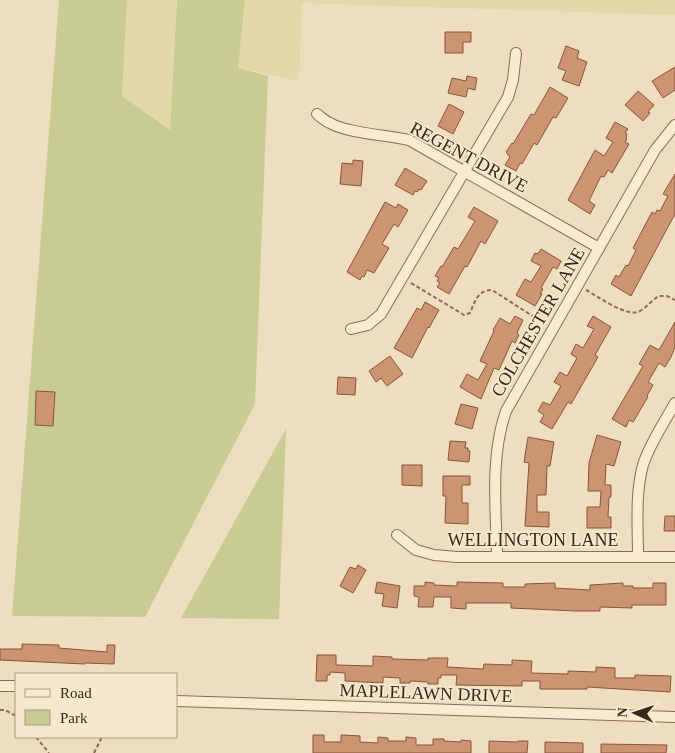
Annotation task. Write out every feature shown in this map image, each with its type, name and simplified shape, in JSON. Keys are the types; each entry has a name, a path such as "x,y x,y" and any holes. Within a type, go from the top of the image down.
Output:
{"street":[{"path":"351,329 368,325 381,314 508,97 513,80 516,52"},
{"name":"REGENT DRIVE","path":"317,114 330,124 343,128 409,140 599,248"},
{"name":"COLCHESTER LANE","path":"496,556 496,456 501,425 506,411 655,150 675,125"},
{"path":"638,557 639,487 643,464 649,449 675,403"},
{"name":"WELLINGTON LANE","path":"397,535 416,550 434,555 457,557 675,557"},
{"path":"0,686 15,686"},
{"name":"MAPLELAWN DRIVE","path":"178,701 675,717"}],"path":[{"path":"402,278 464,315 470,313 477,297 481,293 486,290 492,290 554,329"},
{"path":"578,285 620,309 633,313 641,310 659,296 667,296 675,300"},
{"path":"0,710 5,710 15,715"},
{"path":"37,738 48,752 42,753"},
{"path":"94,753 102,738"}],"shaded area":[{"path":"127,0 177,0 170,131 122,96"},
{"path":"245,0 675,0 675,15 302,3 299,81 238,68"}],"green space":[{"path":"59,0 127,0 122,96 170,130 177,0 245,0 238,68 268,76 255,404 145,617 12,616"},
{"path":"286,429 279,619 181,618"}],"building":[{"path":"445,32 471,32 471,42 463,42 463,53 445,53"},
{"path":"566,46 579,51 577,58 587,62 579,86 562,80 566,71 558,68"},
{"path":"675,67 675,90 663,98 652,81"},
{"path":"467,76 477,78 475,90 468,88 466,97 448,93 452,78 466,81"},
{"path":"550,87 568,98 556,118 553,117 537,145 534,143 516,171 505,165 510,157 506,152 531,114 534,115"},
{"path":"638,91 654,105 643,121 625,105"},
{"path":"449,104 464,112 453,134 438,126"},
{"path":"615,122 628,129 625,133 627,134 627,139 625,142 629,144 612,173 608,170 604,177 601,176 589,201 595,205 590,214 568,200 595,150 604,156 613,142 606,138"},
{"path":"353,160 363,161 361,186 340,184 342,163 353,164"},
{"path":"405,168 427,181 421,190 415,191 413,195 395,185"},
{"path":"675,174 675,214 631,296 611,284 616,275 619,277 626,265 628,266 636,250 633,248 652,212 655,214 657,210 660,211 668,196 663,194"},
{"path":"385,202 396,208 398,204 408,210 398,227 394,224 382,244 389,248 374,273 367,270 364,277 362,276 360,280 347,272"},
{"path":"474,207 498,221 485,244 481,241 449,294 437,287 440,283 437,281 439,278 435,276 454,247 458,249 475,221 468,217"},
{"path":"541,249 561,261 557,269 553,267 541,288 543,289 540,294 542,294 535,306 516,295 525,279 531,282 541,266 531,261 535,253 538,254"},
{"path":"425,302 439,310 412,358 394,348 417,308 421,310"},
{"path":"515,316 523,320 517,333 519,335 515,343 512,341 499,370 494,368 481,399 460,387 467,374 478,380 487,364 480,361 500,318 510,324"},
{"path":"593,316 611,327 595,355 598,357 571,404 568,402 552,429 540,422 544,415 538,411 543,402 550,405 561,386 554,382 560,372 567,376 577,358 571,354 576,344 583,348 594,329 587,326"},
{"path":"675,322 675,347 671,357 665,367 659,363 648,382 653,385 648,397 633,422 629,420 626,427 612,419 643,366 639,364 650,345 659,350"},
{"path":"390,356 403,374 387,386 381,378 376,382 369,371"},
{"path":"338,377 356,378 355,395 337,394"},
{"path":"36,391 55,392 53,426 35,425"},
{"path":"461,404 478,408 472,429 455,424"},
{"path":"597,435 621,442 614,466 606,464 605,485 611,485 608,517 611,517 611,528 587,528 587,507 600,507 601,491 588,491 589,463"},
{"path":"528,437 554,442 550,466 547,466 546,495 537,495 537,512 549,512 549,527 525,526 529,463 524,462"},
{"path":"450,441 466,442 465,448 468,448 468,451 470,451 469,462 448,460"},
{"path":"402,465 422,465 422,486 402,485"},
{"path":"443,476 470,476 470,485 462,485 462,503 468,503 468,524 445,523 446,496 443,496"},
{"path":"665,516 675,516 675,531 664,531"},
{"path":"358,565 366,570 353,593 340,586 350,567 356,569"},
{"path":"377,582 400,586 397,608 382,606 384,594 375,593"},
{"path":"425,582 434,583 434,585 457,586 457,582 503,583 503,587 525,587 525,584 555,583 555,588 590,590 590,585 623,583 623,586 633,586 633,588 653,588 653,583 666,583 666,605 632,605 632,608 600,607 600,611 576,611 511,608 511,603 466,603 466,609 451,608 451,597 434,597 433,607 418,607 419,597 414,596 414,586 425,586"},
{"path":"22,644 59,645 59,648 107,652 107,645 115,645 114,664 0,660 0,649 22,649"},
{"path":"317,655 336,655 336,665 373,666 373,656 392,657 392,659 428,660 428,658 448,658 447,667 483,669 484,664 512,665 512,660 532,661 531,673 568,674 568,671 596,672 596,667 615,668 615,678 635,678 635,675 671,676 670,692 587,687 587,689 540,689 540,681 522,681 522,686 456,685 457,675 441,675 441,678 438,678 438,684 410,681 410,683 400,683 400,678 383,677 383,683 345,681 345,673 330,672 330,675 327,675 327,681 316,681"},
{"path":"313,735 324,735 324,742 341,742 341,735 360,736 360,742 378,743 378,737 388,738 388,741 406,741 406,737 416,738 416,745 433,745 433,739 461,742 461,740 471,741 471,753 313,753"},
{"path":"489,741 528,741 527,753 489,753"},
{"path":"545,742 583,743 583,753 545,753"},
{"path":"601,744 667,745 666,753 601,753"}]}
